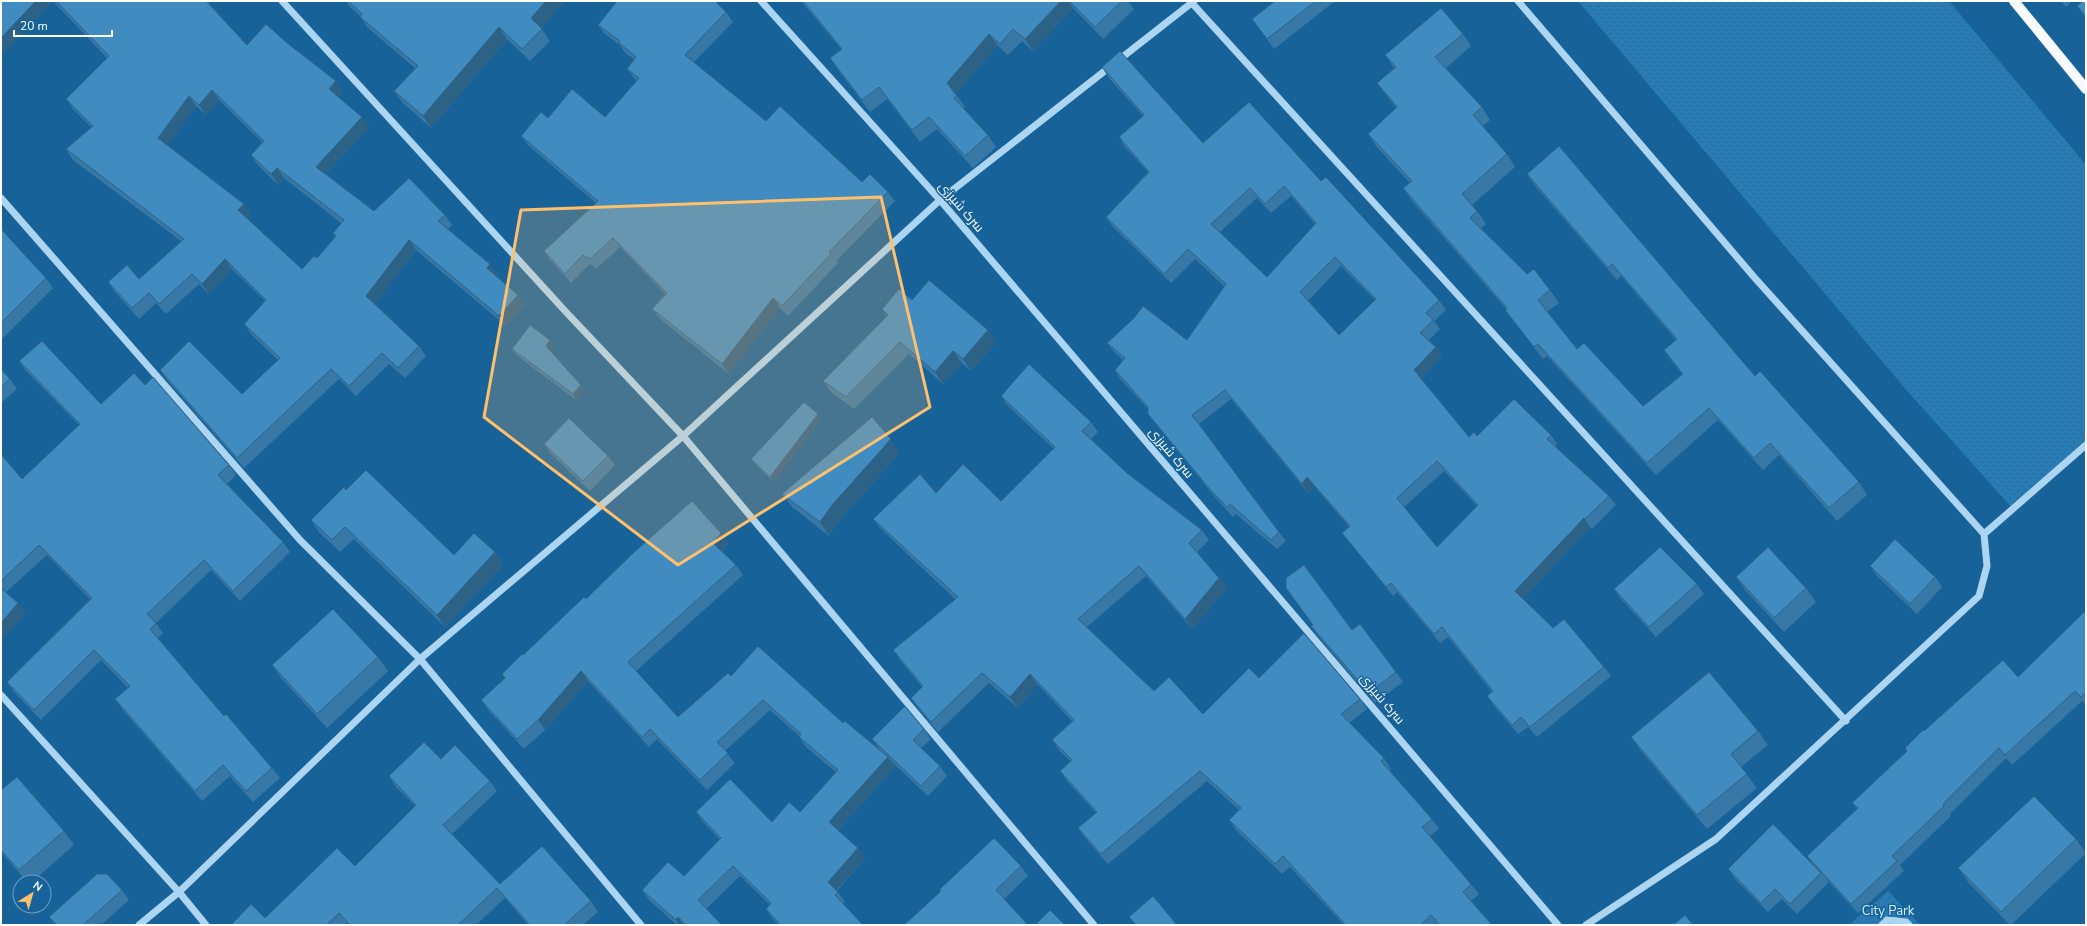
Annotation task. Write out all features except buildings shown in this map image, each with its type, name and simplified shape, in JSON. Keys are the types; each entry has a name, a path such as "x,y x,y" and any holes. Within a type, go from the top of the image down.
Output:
{"main road":[{"path":"2014,1 2086,89"}],"street":[{"path":"282,1 566,312 683,436 1094,925"},
{"name":"سرک شیرزی","path":"761,1 940,200 1558,925"},
{"path":"1518,1 1754,277 1984,534 1987,566 1979,596 1846,722 1716,839 1586,925"},
{"path":"139,925 178,892 420,659 683,436 940,200 1192,2 1846,722"},
{"path":"1,198 300,540 420,659 641,925"},
{"path":"1984,534 2086,445"},
{"path":"1,695 206,925"},
{"path":"1882,925 1887,920 1906,922 1908,925"}],"highlighted area":[{"path":"881,197 930,407 678,565 484,417 521,210"}],"green space":[{"path":"1578,1 1949,1 2086,165 2086,445 2012,508 1903,386"},
{"name":"City Park","path":"1888,891 1920,925 1849,925"}]}
